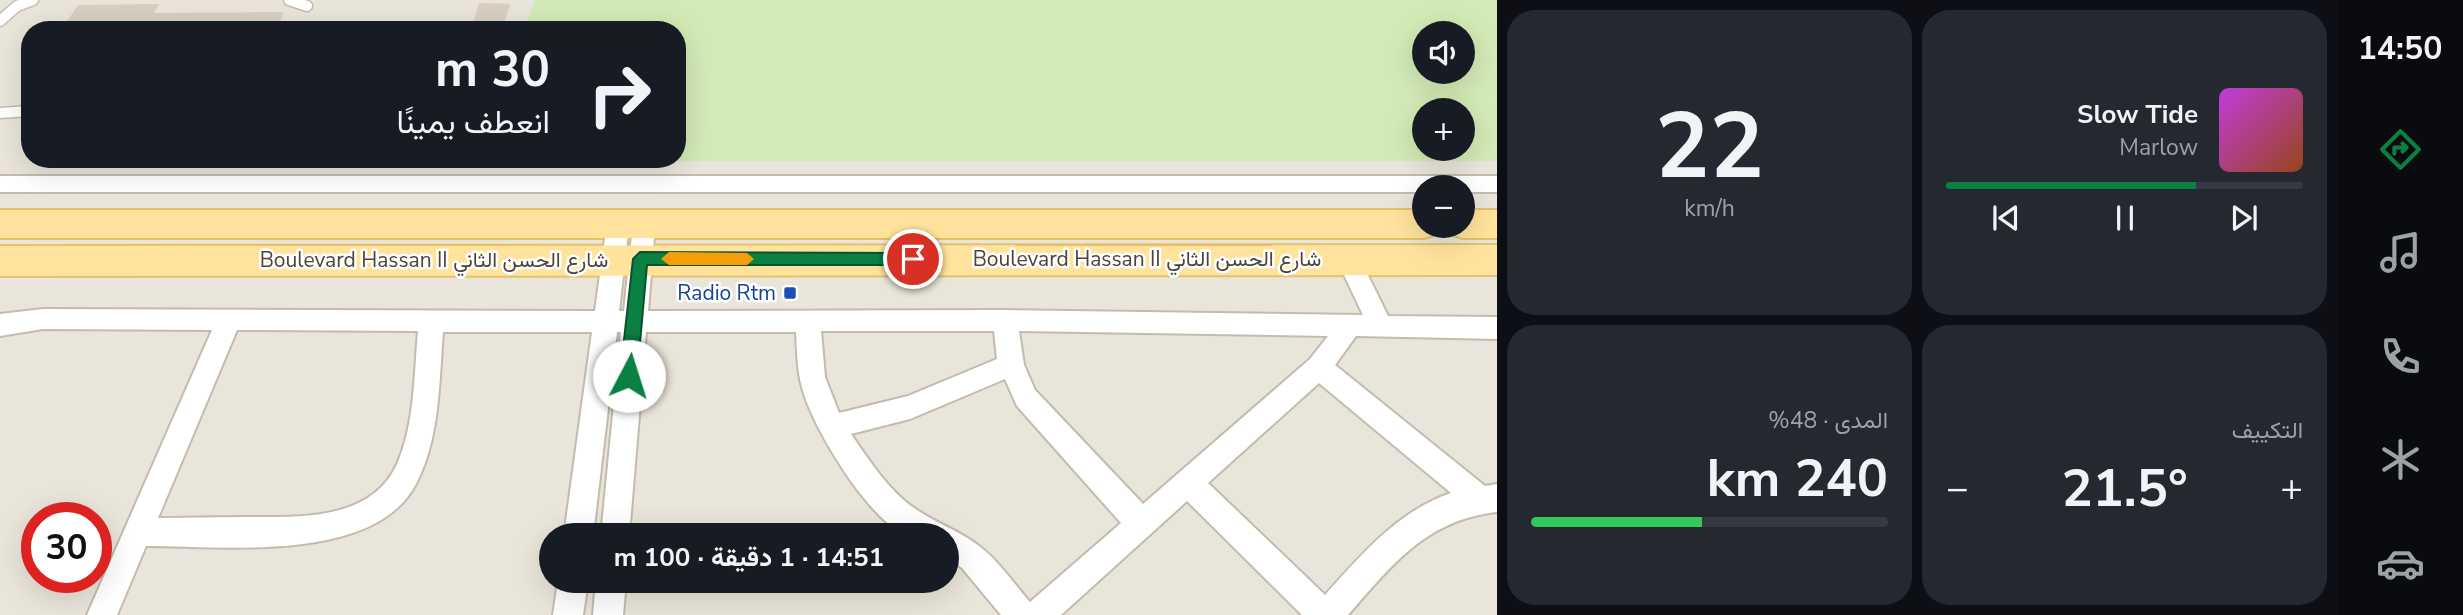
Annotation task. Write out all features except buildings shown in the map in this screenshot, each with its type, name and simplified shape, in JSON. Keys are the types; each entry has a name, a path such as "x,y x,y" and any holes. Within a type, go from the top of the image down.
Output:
{"main road":[{"name":"Boulevard Hassan II شارع الحسن الثاني","path":"0,224 1349,260 1497,260"},
{"name":"Boulevard Hassan II شارع الحسن الثاني","path":"0,261 629,242 1412,224"},
{"path":"1475,224 1497,224"}],"street":[{"path":"0,184 1497,184"},
{"path":"580,523 604,321 629,242"},
{"path":"616,523 633,322 629,242"},
{"path":"1349,260 1381,328"},
{"path":"0,326 43,319 633,322 1005,320 1497,328"},
{"path":"102,615 229,320"},
{"path":"808,320 811,373 817,397 830,427 890,506 913,523"},
{"path":"1005,320 1010,365 1026,398 1142,523"},
{"path":"138,532 306,531 331,529 363,516 394,491 412,462 432,321"},
{"path":"1038,615 1319,367 1349,327"},
{"path":"830,427 910,407 1010,365"},
{"path":"1319,367 1488,498"},
{"path":"1187,482 1326,615 1387,549 1419,523 1451,506 1488,498"},
{"path":"959,549 972,558 1021,615"},
{"path":"569,615 572,593"},
{"path":"608,615 610,593"}],"lane":[{"path":"0,21 17,6 33,0"},
{"path":"289,0 307,6"},
{"path":"0,113 21,112"}],"shaded area":[{"path":"0,0 535,0 527,21 21,21 21,168 686,168 686,160 1497,161 1497,615 0,615"}],"green space":[{"path":"535,0 1497,0 1497,161 1475,161 1475,98 1412,98 1412,161 686,161 686,21 527,21"}],"slow traffic":[{"path":"669,259 747,259"}],"place":[{"name":"Radio Rtm","path":"790,293"}],"route":[{"path":"629,376 640,259 913,259"}]}
